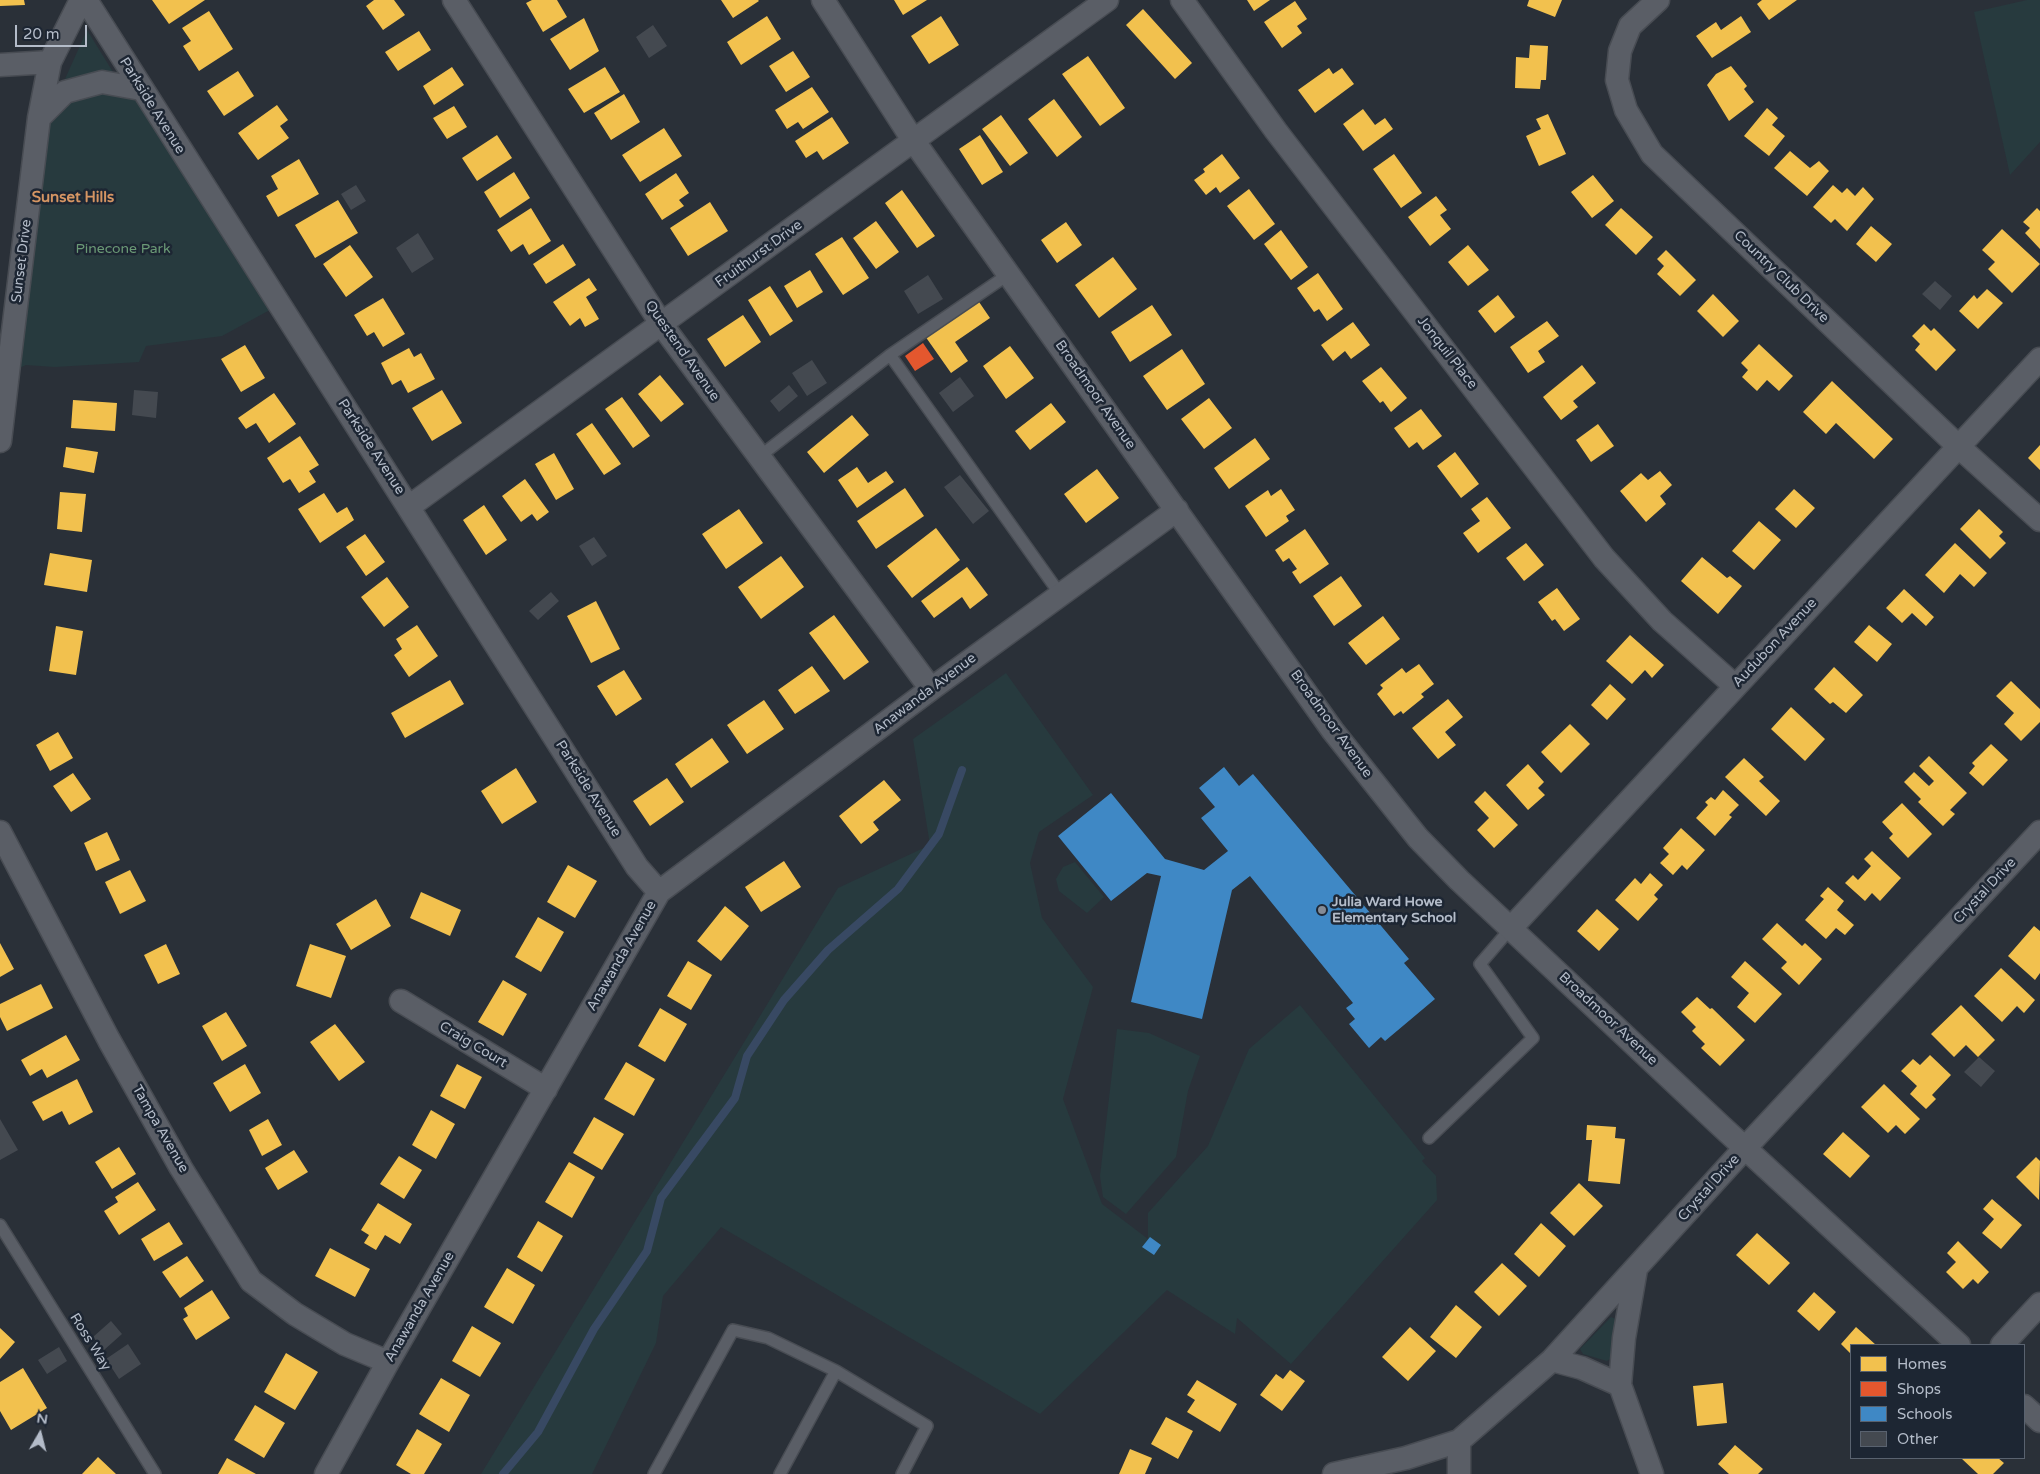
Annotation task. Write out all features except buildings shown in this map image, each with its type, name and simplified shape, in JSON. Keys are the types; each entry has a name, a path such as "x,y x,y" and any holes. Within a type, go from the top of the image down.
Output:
{"street":[{"name":"Sunset Drive","path":"4,365 39,118 50,62 81,0"},
{"name":"Parkside Avenue","path":"86,0 141,89 410,506 637,867 659,892"},
{"name":"Questend Avenue","path":"454,0 662,325 931,688"},
{"name":"Broadmoor Avenue","path":"823,0 913,140 1333,731 1412,831 1459,880 1958,1344"},
{"name":"Fruithurst Drive","path":"410,506 662,325 1107,0"},
{"name":"Jonquil Place","path":"1182,0 1276,131 1604,558 1662,621 1735,686"},
{"name":"Country Club Drive","path":"1658,0 1630,26 1620,51 1617,80 1626,110 1652,154 1959,447 2040,520"},
{"path":"0,65 50,62"},
{"path":"39,118 65,92 102,82 141,89"},
{"name":"Audubon Avenue","path":"1511,928 2040,359"},
{"path":"0,441 4,365"},
{"name":"Anawanda Avenue","path":"326,1474 388,1362 659,892 931,688 1177,510"},
{"name":"Tampa Avenue","path":"0,832 119,1057 181,1168 251,1281 295,1314 345,1344 388,1362"},
{"name":"Crystal Drive","path":"1334,1474 1406,1458 1459,1441 1552,1360 1745,1148 2040,832"},
{"name":"Craig Court","path":"401,1001 546,1089"},
{"path":"1636,1269 1624,1338 1620,1385 1652,1474"},
{"path":"2003,1344 2040,1304"},
{"path":"1552,1360 1582,1368 1620,1385"},
{"path":"2025,1407 2040,1421"},
{"path":"1459,1441 1459,1474"}],"lane":[{"path":"759,457 890,355 1009,274"},
{"path":"890,355 1060,594"},
{"path":"1429,1138 1533,1038 1480,964 1511,928"},
{"name":"Ross Way","path":"0,1225 155,1474"},
{"path":"654,1474 733,1330 768,1338 836,1371 927,1426 902,1474"},
{"path":"780,1474 836,1371"}],"green space":[{"path":"2027,0 2040,0 2040,142 2010,175 1974,12"},
{"path":"87,30 113,72 65,79"},
{"name":"Pinecone Park","path":"141,89 279,305 222,336 146,346 139,362 55,367 26,365 8,373 39,118 65,92"},
{"path":"1006,673 1093,795 1039,832 1030,863 1042,918 1093,987 1063,1099 1102,1204 1148,1239 1148,1213 1208,1146 1249,1049 1300,1005 1425,1158 1422,1161 1436,1176 1437,1200 1291,1364 1237,1318 1235,1334 1167,1290 1040,1414 721,1227 663,1296 656,1343 592,1474 481,1474 838,888 930,845 913,739"},
{"path":"1075,862 1104,897 1087,913 1059,891 1056,879 1063,867"},
{"path":"1117,1029 1149,1033 1200,1056 1188,1091 1176,1157 1126,1214 1103,1197 1100,1176"},
{"path":"1611,1317 1618,1320 1613,1357 1607,1361 1583,1354 1580,1349"}],"waterway":[{"path":"503,1474 538,1432 594,1329 647,1251 661,1198 735,1098 747,1056 784,1000 828,950 898,889 939,834 962,770"}],"place":[{"name":"Julia Ward Howe Elementary School","path":"1322,910"}],"district":[{"name":"Sunset Hills","path":"73,198"}]}
